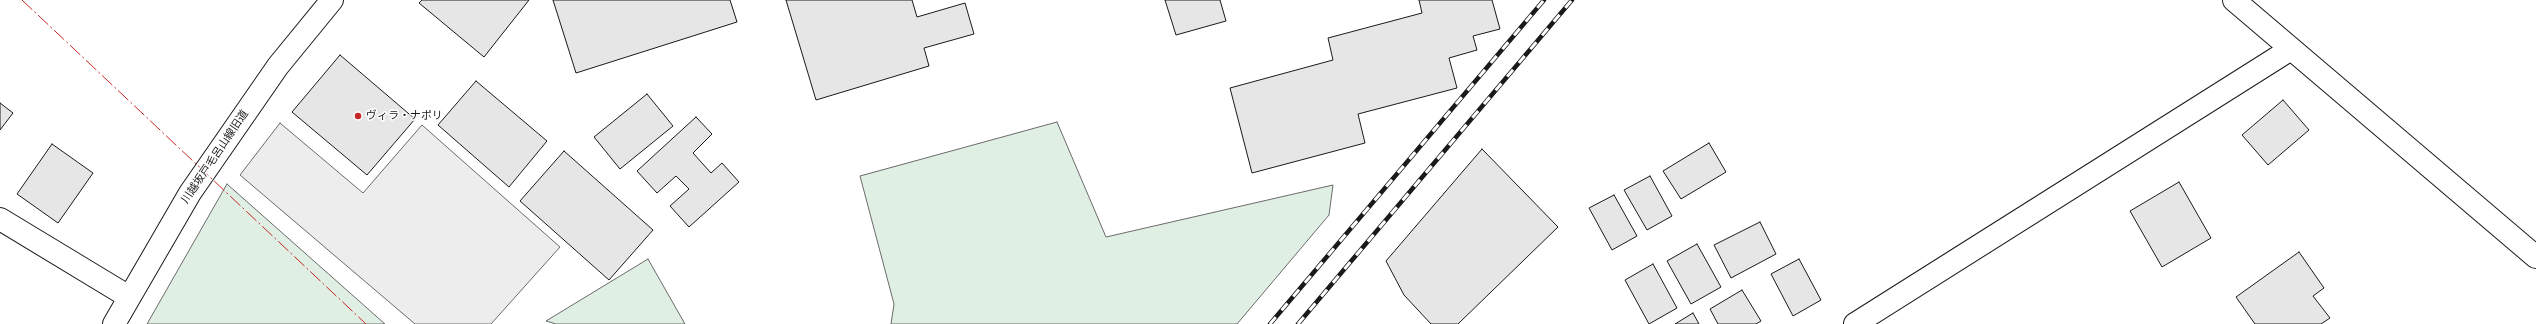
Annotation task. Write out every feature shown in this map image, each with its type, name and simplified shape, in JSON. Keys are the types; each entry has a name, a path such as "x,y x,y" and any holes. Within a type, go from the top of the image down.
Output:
{"street":[{"name":"川越坂戸毛呂山線旧道","path":"114,324 190,192 278,66 332,0"},
{"path":"2234,0 2536,257"},
{"path":"1855,324 2291,49"},
{"path":"0,219 129,297"}],"green space":[{"path":"1057,122 1106,237 1333,185 1329,215 1237,324 891,324 894,304 860,176"},
{"path":"227,184 385,324 147,324"},
{"path":"648,259 685,324 556,324 546,321"}],"shaded area":[{"path":"280,123 363,193 422,125 560,247 491,324 415,324 240,175"}],"building":[{"path":"422,0 529,0 484,57 419,3"},
{"path":"553,0 730,0 737,22 576,73"},
{"path":"786,0 912,0 917,17 965,3 974,34 924,48 929,66 816,100"},
{"path":"1165,0 1220,0 1226,21 1176,35"},
{"path":"1419,0 1492,0 1500,29 1473,36 1477,50 1449,58 1457,88 1358,114 1365,143 1252,173 1230,88 1333,60 1328,38 1422,13"},
{"path":"340,55 415,119 367,175 292,112"},
{"path":"476,81 547,141 509,187 438,125"},
{"path":"647,94 673,126 620,169 594,137"},
{"path":"2283,100 2309,130 2268,165 2242,135"},
{"path":"0,103 13,113 0,130"},
{"path":"696,117 712,134 693,153 711,173 722,163 739,182 689,227 670,206 689,189 676,176 657,193 637,171"},
{"path":"1709,143 1726,172 1681,199 1663,171"},
{"path":"52,144 93,173 58,223 17,194"},
{"path":"1482,149 1558,227 1458,324 1431,324 1404,295 1386,261"},
{"path":"564,151 653,230 609,280 520,201"},
{"path":"1650,176 1672,216 1647,230 1624,190"},
{"path":"2179,182 2211,238 2162,267 2130,211"},
{"path":"1614,195 1637,236 1612,250 1589,208"},
{"path":"1760,222 1776,254 1731,278 1714,245"},
{"path":"1697,244 1721,287 1691,304 1667,261"},
{"path":"2299,252 2324,288 2313,296 2330,318 2321,324 2255,324 2236,297"},
{"path":"1799,259 1821,300 1793,316 1771,274"},
{"path":"1653,264 1677,308 1649,324 1625,280"},
{"path":"1742,290 1761,321 1756,324 1718,324 1710,309"},
{"path":"1693,313 1699,324 1675,324"}],"railway":[{"path":"1270,324 1544,0"},
{"path":"1298,324 1572,0"}],"power":[{"path":"22,0 366,324"}],"place":[{"name":"ヴィラ・ナポリ","path":"358,116"}]}
